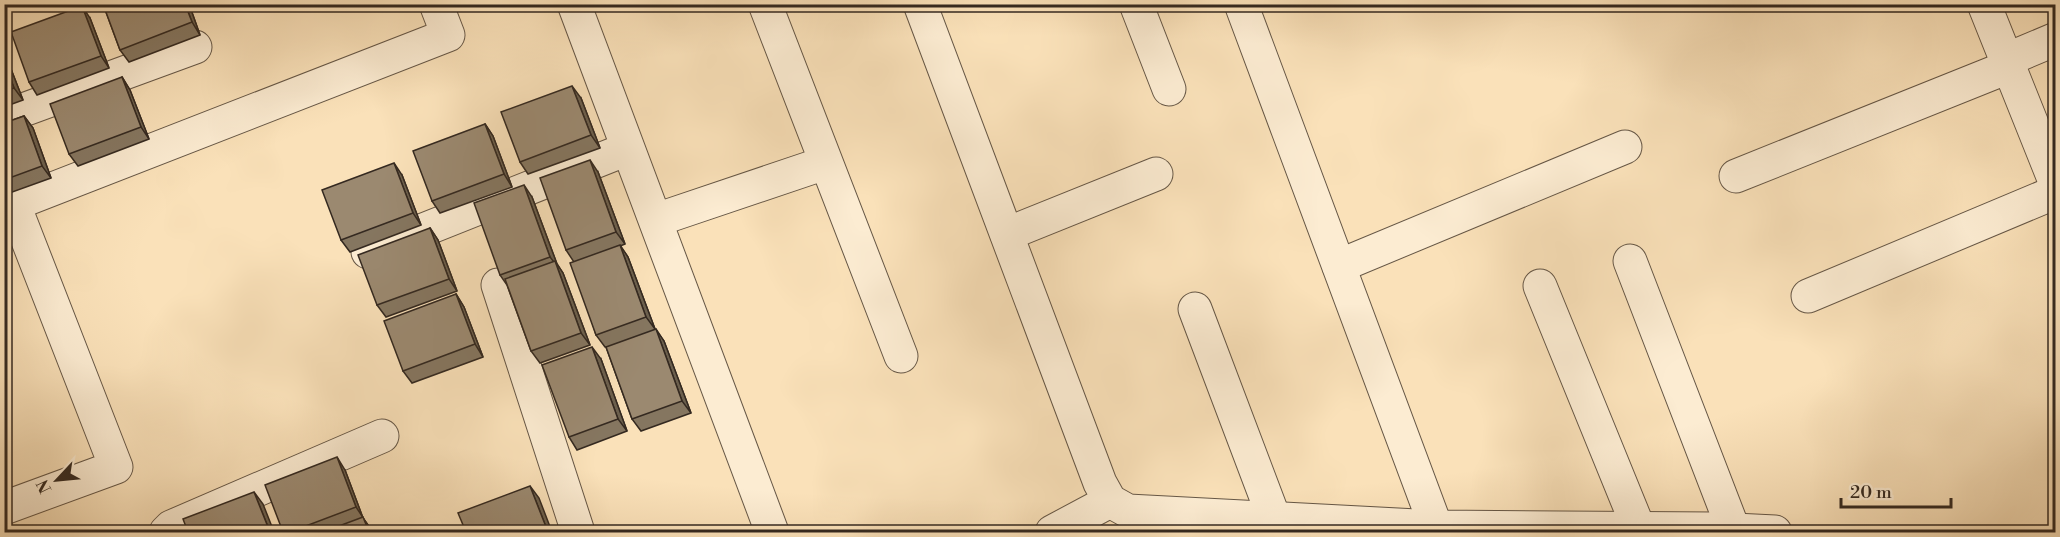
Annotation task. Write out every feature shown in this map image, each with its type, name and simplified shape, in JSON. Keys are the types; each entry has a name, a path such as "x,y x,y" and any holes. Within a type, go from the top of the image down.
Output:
{"street":[{"path":"5,508 116,467 9,207 448,35 436,4"},
{"path":"574,4 772,532"},
{"path":"765,4 901,356"},
{"path":"920,4 1100,483 1110,501 1128,511 1436,527 1774,532"},
{"path":"1136,4 1169,89"},
{"path":"1241,4 1436,527"},
{"path":"1984,4 2055,184"},
{"path":"1736,176 2007,63 2055,39"},
{"path":"4,117 195,47"},
{"path":"1339,266 1625,147"},
{"path":"368,252 627,148"},
{"path":"656,220 825,163"},
{"path":"1007,234 1156,174"},
{"path":"1808,296 2055,192"},
{"path":"1630,261 1721,531"},
{"path":"498,285 578,532"},
{"path":"1540,286 1639,529"},
{"path":"1195,309 1274,518"},
{"path":"166,532 171,527 382,436"},
{"path":"1052,532 1110,501"}],"building":[{"path":"103,4 185,4 192,22 120,50"},
{"path":"82,6 101,56 29,82 11,32"},
{"path":"4,61 14,88 4,91"},
{"path":"122,77 141,127 69,154 50,104"},
{"path":"572,86 591,135 520,162 501,112"},
{"path":"24,116 42,166 4,180 4,123"},
{"path":"485,124 504,174 432,201 413,151"},
{"path":"590,160 616,232 566,250 540,178"},
{"path":"394,163 413,213 341,240 322,190"},
{"path":"524,185 550,257 500,275 474,203"},
{"path":"430,228 449,279 377,305 358,255"},
{"path":"620,245 646,317 596,335 570,263"},
{"path":"555,261 581,333 531,351 505,279"},
{"path":"456,294 475,344 403,371 384,321"},
{"path":"656,329 682,401 632,419 606,347"},
{"path":"592,347 618,419 569,437 542,365"},
{"path":"337,457 356,507 290,532 283,532 265,485"},
{"path":"530,486 548,532 466,532 458,513"},
{"path":"254,492 270,532 188,532 183,519"},
{"path":"363,517 369,532 323,532"}]}
